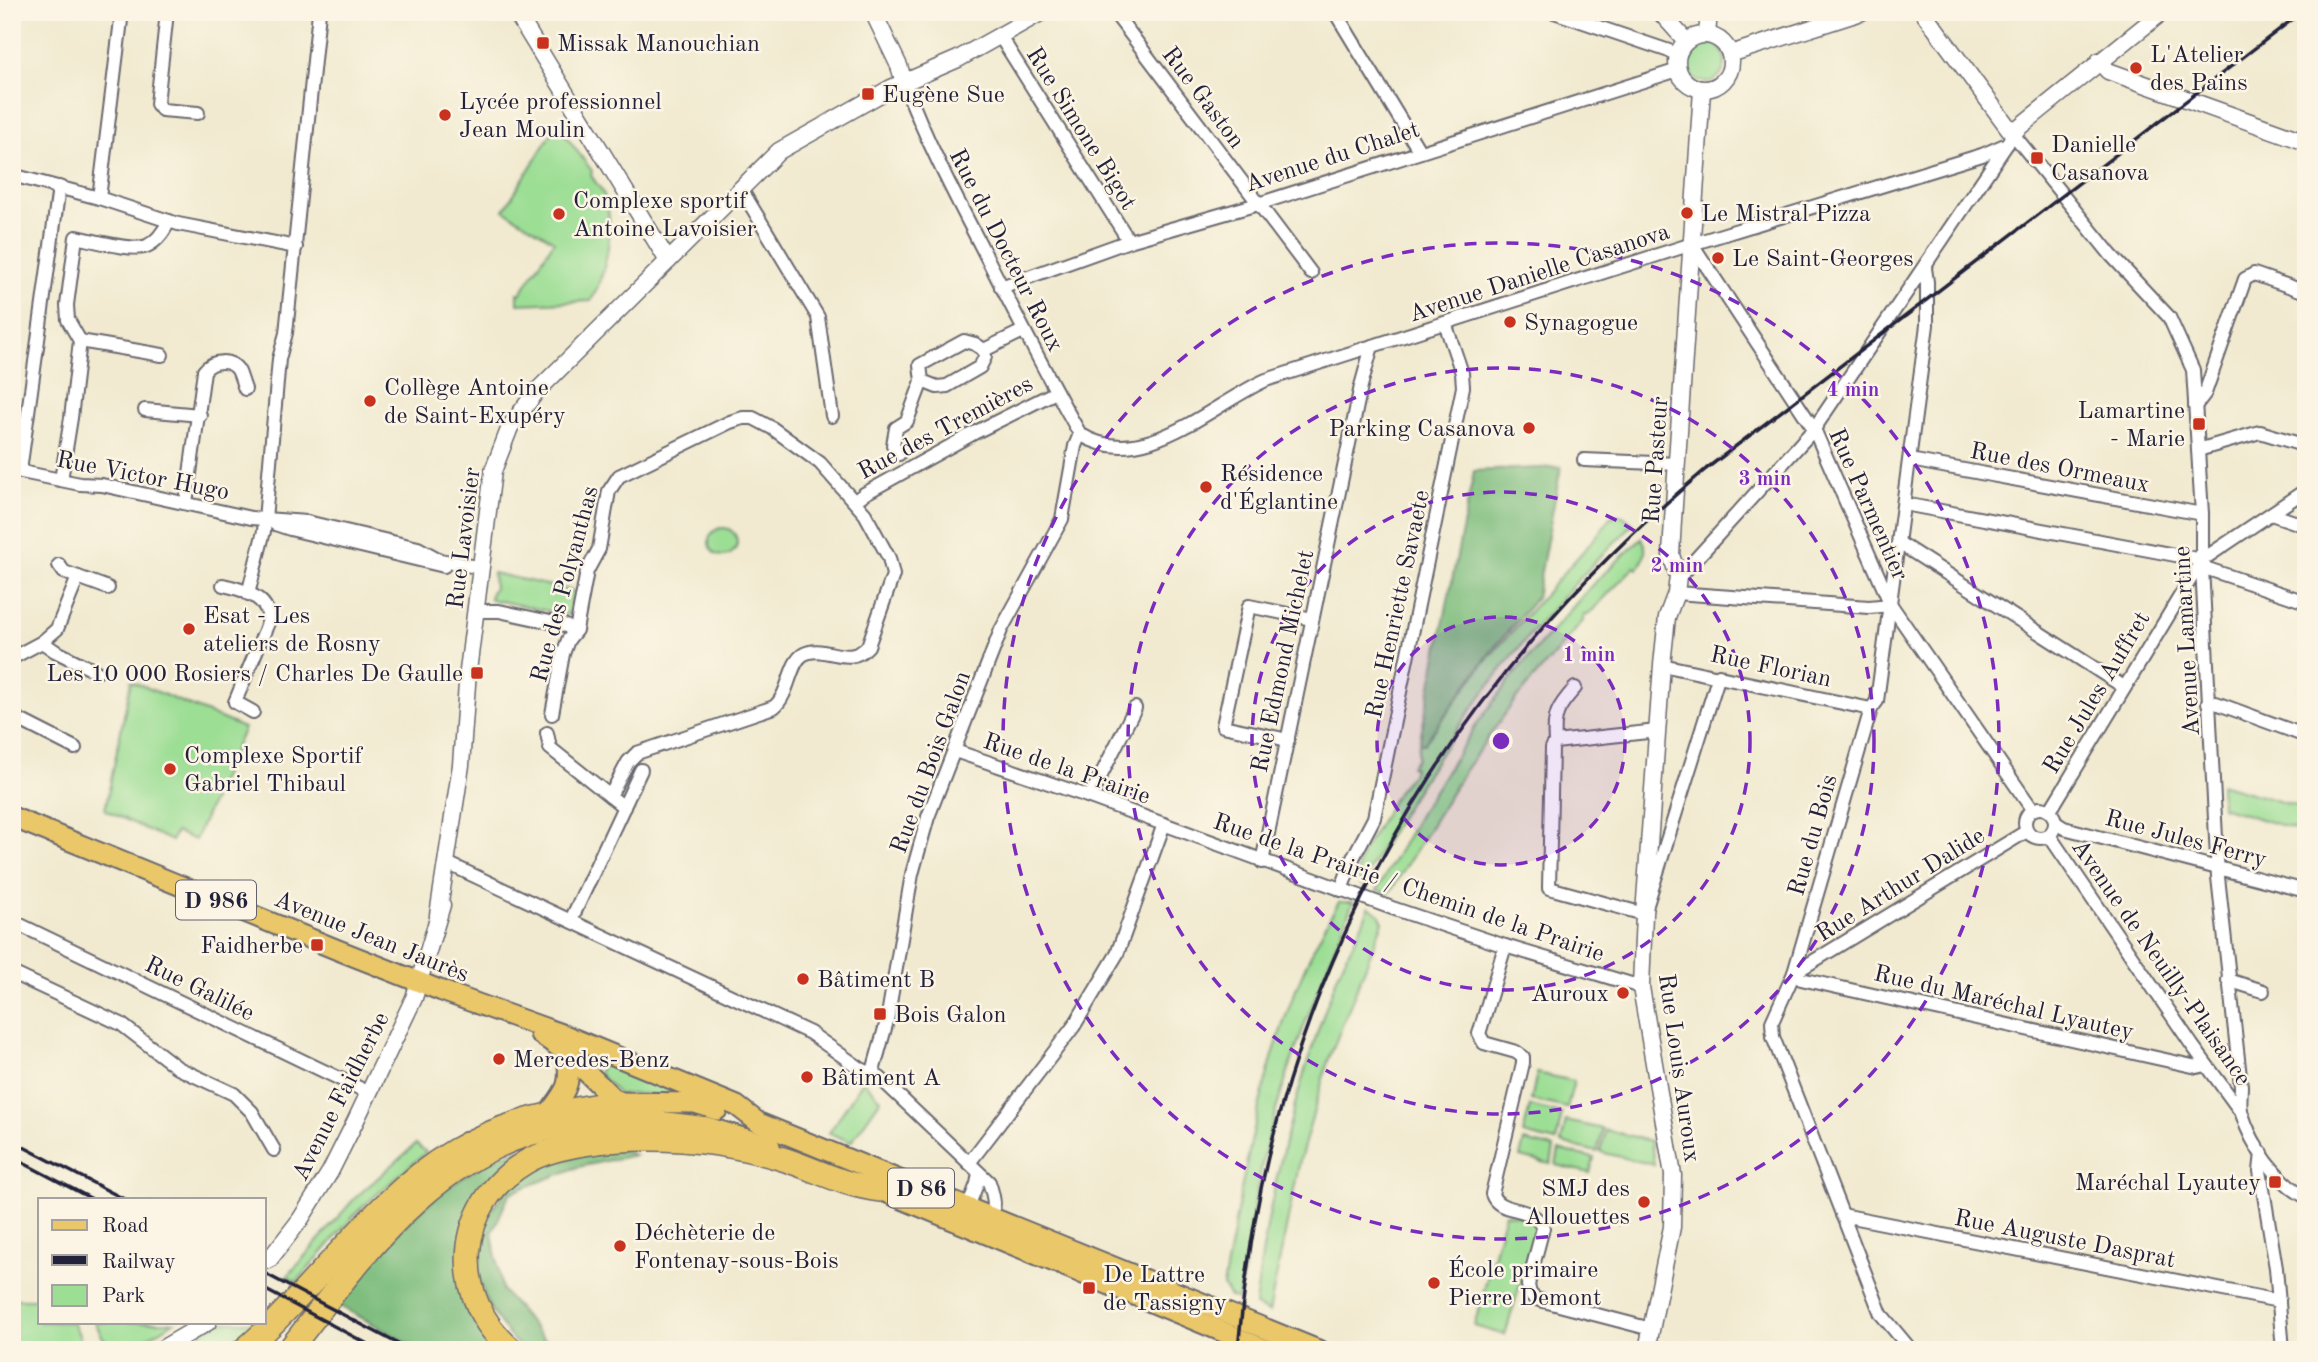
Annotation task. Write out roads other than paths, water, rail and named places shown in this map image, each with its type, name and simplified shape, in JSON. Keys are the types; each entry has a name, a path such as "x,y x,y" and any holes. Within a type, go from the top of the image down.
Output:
{"highway":[{"path":"244,1350 274,1325 388,1202 453,1151 487,1134 549,1113 617,1102"},
{"path":"289,1350 382,1234 435,1185 468,1163 500,1145 563,1126 650,1120"},
{"path":"512,1350 499,1339 482,1315 473,1294 467,1265 471,1233 479,1210 494,1189 527,1162 574,1147 603,1143 649,1139 697,1141 757,1152 857,1187 881,1190"}],"main road":[{"name":"Avenue Jean Jaurès","path":"12,817 522,1021"},
{"name":"D 86","path":"522,1021 566,1052 617,1102 650,1120 695,1125 737,1135 1073,1268 1266,1350"},
{"name":"D 86","path":"522,1021 566,1036 737,1107 759,1123 1318,1350"},
{"path":"549,1113 567,1089 569,1069 566,1052"},
{"path":"593,1080 592,1067 601,1059 636,1071 654,1073"},
{"path":"617,1102 695,1103 759,1123"}],"street":[{"path":"99,198 122,12"},
{"path":"167,12 157,104 162,110 198,113"},
{"path":"248,594 264,531 279,359 286,333 296,247 319,12"},
{"path":"516,12 668,261"},
{"path":"873,12 904,82"},
{"name":"Rue Lavoisier","path":"420,981 451,865 468,671 483,612 481,571 494,466 513,422 535,393 779,151 904,82 946,65 1042,12"},
{"name":"Rue Gaston","path":"1114,12 1311,273"},
{"path":"1335,12 1420,152"},
{"path":"1554,12 1681,55"},
{"path":"1660,12 1681,55 1687,84 1703,90 1711,89 1726,79 1731,63 1730,54 1721,41 1707,35 1696,36 1681,55"},
{"path":"1707,35 1709,12"},
{"path":"1730,54 1861,12"},
{"path":"1923,12 2010,139"},
{"path":"2032,809 1891,605 1869,607 1677,584 1685,571 1814,429 2018,128 2162,12"},
{"name":"Rue Simone Bigot","path":"1000,36 1129,241"},
{"name":"Avenue du Chalet","path":"1001,286 1129,241 1258,204 1420,152 1681,55"},
{"path":"2099,61 2108,71 2306,142"},
{"name":"Rue du Docteur Roux","path":"904,82 928,139 1023,331 1080,434"},
{"name":"Rue Pasteur","path":"1644,914 1662,665 1667,617 1677,584 1671,555 1703,90"},
{"name":"Avenue Danielle Casanova","path":"1080,434 1091,441 1119,445 1166,436 1190,425 1227,400 1256,385 1692,244 1982,155 2010,139"},
{"name":"Avenue Lamartine","path":"2010,139 2169,317 2193,370 2202,514 2208,703 2228,980 2241,1086 2241,1112 2262,1153 2260,1171 2279,1301 2283,1350"},
{"path":"12,176 99,198 169,221 296,247"},
{"path":"16,470 59,187"},
{"path":"741,189 818,317 832,416"},
{"path":"61,480 80,341 68,320 66,305 76,237 138,248 150,245 162,234 169,221"},
{"name":"Rue Parmentier","path":"1692,244 1814,429 1891,605"},
{"name":"Rue du Bois","path":"1911,1350 1881,1314 1773,1037 1772,1022 1794,973 1871,709 1877,701 1928,314 1925,268"},
{"path":"2195,406 2205,393 2245,279 2254,274 2306,292"},
{"name":"Rue Henriette Savaete","path":"1340,890 1374,818 1463,387 1462,373 1445,323"},
{"path":"984,350 1023,331"},
{"path":"80,341 162,355"},
{"path":"899,454 893,445 896,428 907,421 922,381 920,365 959,343 969,342 984,350"},
{"name":"Rue Edmond Michelet","path":"1262,862 1361,386 1372,346"},
{"path":"922,381 937,387 947,386 980,367 985,357 984,350"},
{"name":"Rue Edmond Michelet","path":"1354,352 1361,386"},
{"path":"186,503 204,371 208,365 217,362 232,364 238,370 244,389"},
{"name":"Rue des Tremières","path":"855,501 974,433 1056,392"},
{"path":"145,410 200,415"},
{"name":"Rue des Polyanthas","path":"552,714 563,654 573,630 587,571 599,549 607,500 614,481 624,472 730,422 748,417 764,422 820,463 855,501 882,544 892,569 892,581 864,650 851,656 805,653 799,659 785,695 774,707 637,753 628,762 610,796"},
{"path":"907,421 920,426"},
{"path":"2198,450 2260,432 2306,446"},
{"name":"Rue du Bois Galon","path":"872,1075 887,1021 912,874 928,817 1001,630 1062,519 1075,446 1080,434"},
{"path":"1584,460 1678,464"},
{"name":"Rue des Ormeaux","path":"1910,460 2202,514"},
{"name":"Rue Victor Hugo","path":"16,470 61,480 102,485 265,520 307,522 418,548 440,560 481,571"},
{"name":"Rue Jules Auffret","path":"2050,811 2202,563 2306,490"},
{"path":"1904,504 2202,563 2306,602"},
{"path":"2271,514 2306,526"},
{"path":"1899,543 2124,687"},
{"path":"59,565 64,572 108,587"},
{"path":"12,658 42,642 57,629 78,577"},
{"path":"223,585 238,588 261,602 269,617 235,702 253,712"},
{"path":"1288,740 1223,726 1249,606 1312,620"},
{"path":"483,612 499,611 564,625 573,630"},
{"path":"42,642 97,673"},
{"name":"Rue Florian","path":"1662,665 1871,709"},
{"name":"Rue Louis Auroux","path":"1647,1350 1672,1227 1673,1175 1642,986 1644,914 1719,676"},
{"path":"1575,688 1563,701 1553,719 1555,742 1552,748 1549,888 1644,914"},
{"path":"2208,703 2216,703 2306,736"},
{"path":"1090,797 1135,708"},
{"path":"12,716 75,748"},
{"path":"1555,742 1657,731"},
{"path":"547,733 550,748 624,807"},
{"name":"Rue de la Prairie","path":"955,751 1164,824"},
{"path":"571,920 641,770"},
{"path":"2041,807 2050,811 2053,829 2036,838 2027,831 2025,820 2032,809 2041,807"},
{"path":"969,1163 1074,1026 1117,954 1164,824"},
{"name":"Rue de la Prairie / Chemin de la Prairie","path":"1164,824 1340,890 1505,946 1642,986"},
{"name":"Rue Jules Ferry","path":"2053,829 2064,828 2306,891"},
{"name":"Avenue de Neuilly-Plaisance","path":"2053,829 2206,1065 2241,1112"},
{"name":"Rue Arthur Dalide","path":"1794,973 2027,831"},
{"path":"451,865 819,1038 861,1069 880,1078 989,1182 996,1203 991,1217 982,1223 939,1206 922,1208"},
{"name":"Rue Galilée","path":"12,921 347,1082 368,1095"},
{"path":"1505,946 1479,1034 1484,1043 1516,1052 1523,1057 1523,1063 1493,1199 1499,1204 1533,1214 1540,1220 1543,1228 1528,1285 1530,1294 1536,1299 1651,1329"},
{"path":"12,973 128,1028 177,1068 241,1099 274,1150"},
{"name":"Rue du Maréchal Lyautey","path":"1794,973 1801,979 2197,1067 2206,1065"},
{"path":"2228,980 2263,991"},
{"name":"Avenue Faidherbe","path":"269,1260 300,1220 331,1172 420,981"},
{"path":"2262,1153 2277,1176 2288,1187 2306,1197"},
{"path":"968,1207 979,1173"},
{"path":"2266,1202 2274,1194 2288,1187"},
{"name":"Rue Auguste Dasprat","path":"1842,1214 2279,1301"},
{"path":"160,1350 205,1324"}],"railway":[{"path":"1238,1350 1250,1253 1268,1157 1297,1055 1334,958 1379,865 1430,777 1489,693 1555,614 1627,539 1706,469 2302,12"},
{"path":"12,1141 122,1198"},
{"path":"12,1157 90,1198"},
{"path":"266,1274 410,1350"},
{"path":"266,1290 379,1350"}],"place":[{"name":"Missak Manouchian","path":"543,43"},
{"name":"L'Atelier des Pains","path":"2136,68"},
{"name":"Eugène Sue","path":"868,94"},
{"name":"Lycée professionnel Jean Moulin","path":"445,115"},
{"name":"Danielle Casanova","path":"2037,158"},
{"name":"Le Mistral Pizza","path":"1687,213"},
{"name":"Complexe sportif Antoine Lavoisier","path":"559,214"},
{"name":"Le Saint-Georges","path":"1718,258"},
{"name":"Synagogue","path":"1510,322"},
{"name":"Collège Antoine de Saint-Exupéry","path":"370,401"},
{"name":"Lamartine - Marie","path":"2199,424"},
{"name":"Parking Casanova","path":"1529,428"},
{"name":"Résidence d'Églantine","path":"1206,487"},
{"name":"Esat - Les ateliers de Rosny","path":"189,629"},
{"name":"Les 10 000 Rosiers / Charles De Gaulle","path":"477,673"},
{"name":"Complexe Sportif Gabriel Thibaul","path":"170,769"},
{"name":"Faidherbe","path":"317,945"},
{"name":"Bâtiment B","path":"803,979"},
{"name":"Auroux","path":"1623,993"},
{"name":"Bois Galon","path":"880,1014"},
{"name":"Mercedes-Benz","path":"499,1059"},
{"name":"Bâtiment A","path":"807,1077"},
{"name":"Maréchal Lyautey","path":"2275,1182"},
{"name":"SMJ des Allouettes","path":"1644,1202"},
{"name":"Déchèterie de Fontenay-sous-Bois","path":"620,1246"},
{"name":"École primaire Pierre Demont","path":"1434,1283"},
{"name":"De Lattre de Tassigny","path":"1089,1288"}]}
